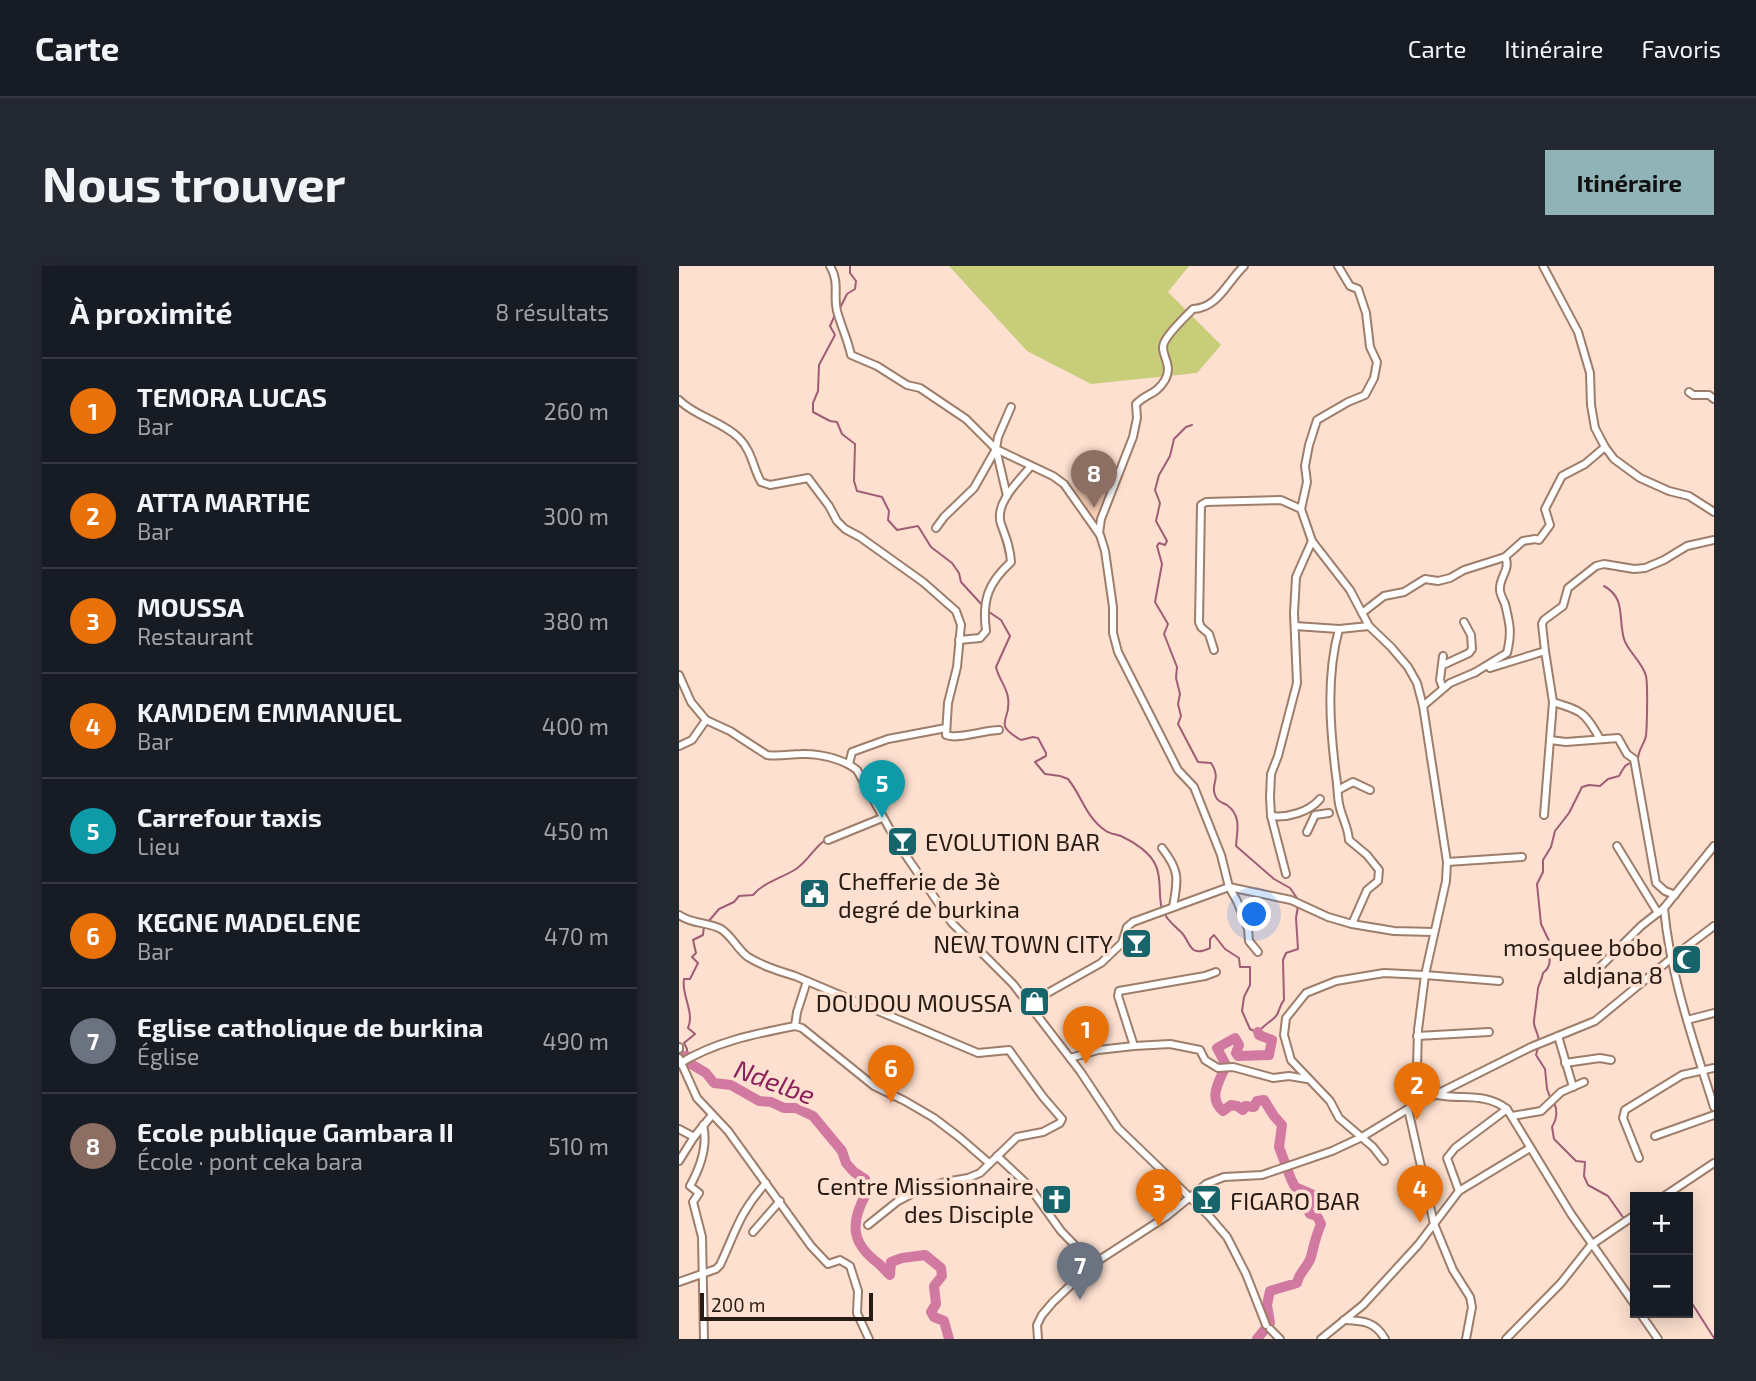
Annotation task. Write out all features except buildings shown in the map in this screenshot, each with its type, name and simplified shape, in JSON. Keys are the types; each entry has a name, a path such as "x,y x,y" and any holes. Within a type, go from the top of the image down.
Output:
{"street":[{"path":"830,266 836,276 836,308 851,355 920,388 965,419 996,449 1053,476 1064,484 1100,535 1105,551 1113,607 1113,633 1118,652 1178,770 1194,787 1221,855 1229,887 1248,929 1249,941 1258,951"},
{"path":"1100,535 1101,519 1133,437 1137,418 1136,404 1143,397 1155,393 1166,378 1167,359 1163,352 1163,343 1193,309 1201,309 1222,293 1244,266"},
{"path":"1338,266 1350,286 1358,289 1366,313 1370,347 1377,362 1374,378 1365,395 1347,402 1317,420 1305,466 1307,482 1301,509 1312,541 1350,590 1369,626 1408,667 1417,683 1423,706 1447,862 1446,881 1425,975 1417,1036 1416,1104"},
{"path":"1543,266 1579,332 1590,373 1595,428 1605,447 1614,459 1640,478 1668,491 1689,496 1714,512"},
{"path":"1689,392 1693,396 1709,395 1714,398"},
{"path":"679,400 685,406 725,426 741,440 751,455 761,482 770,485 808,478 837,521 923,582 956,611 961,625 957,667 948,703 946,736 952,738 999,730"},
{"path":"936,528 974,488 996,449 998,437 1011,407"},
{"path":"1362,613 1384,596 1404,592 1425,579 1438,581 1450,578 1464,570 1505,557 1523,541 1539,540 1550,525 1545,509 1547,501 1562,476 1585,464 1605,447"},
{"path":"996,449 1007,496"},
{"path":"958,640 980,638 986,631 984,615 989,588 996,575 1010,562 1011,550 1000,513 1002,504 1031,466"},
{"path":"1214,650 1209,634 1199,622 1201,505 1206,502 1281,500 1301,509"},
{"path":"1544,815 1553,702 1542,624 1544,620 1563,606 1568,588 1600,564 1645,568 1687,546 1714,540"},
{"path":"1286,874 1271,816 1272,774 1297,684 1296,577 1312,541"},
{"path":"1474,673 1507,653 1512,629 1499,590 1501,578 1506,574 1505,557"},
{"path":"1443,665 1472,649 1471,635 1464,622"},
{"path":"1295,626 1339,629 1369,626"},
{"path":"1339,629 1333,661 1330,705 1340,809 1348,827 1349,840 1367,855 1379,870 1378,881 1367,890 1352,924"},
{"path":"1423,706 1443,688 1462,677 1545,651"},
{"path":"1443,656 1440,680 1443,688"},
{"path":"679,675 691,702 706,720 730,731 767,755 805,753 849,764 857,770 882,818 952,923 1013,984 1070,1058 1118,1128 1190,1197 1227,1237 1268,1327 1280,1339"},
{"path":"1553,702 1588,716 1600,739"},
{"path":"679,746 692,740 706,720"},
{"path":"849,764 852,752 875,743 946,728"},
{"path":"1550,740 1566,742 1618,738 1627,754 1634,759 1656,883 1675,895"},
{"path":"1338,790 1353,782 1370,790"},
{"path":"1271,816 1296,813 1310,808 1320,799"},
{"path":"1310,808 1329,813"},
{"path":"1307,832 1315,815 1340,809"},
{"path":"828,840 882,818"},
{"path":"1617,846 1661,911 1687,1020 1714,1107"},
{"path":"1601,966 1641,926 1661,911 1714,846"},
{"path":"1162,848 1175,867 1178,877 1171,907"},
{"path":"1447,862 1522,857"},
{"path":"1028,1004 1101,963 1122,943 1128,927 1133,922 1229,887 1291,900 1328,917 1352,924 1394,931 1434,932"},
{"path":"679,915 723,931 747,956 769,967 978,1053 1009,1050 1035,1088 1062,1119 1060,1123 1043,1132 1017,1137 980,1173 917,1191 898,1201 869,1225"},
{"path":"1038,1339 1037,1325 1042,1315 1093,1264 1159,1222 1198,1189 1216,1179 1252,1177 1298,1164 1362,1137 1416,1104 1531,1047 1595,1021 1714,926"},
{"path":"1134,1046 1119,992 1216,972"},
{"path":"1384,1161 1362,1137 1339,1118 1330,1101 1291,1060 1284,1035 1286,1018 1306,993 1366,975 1384,973 1499,981"},
{"path":"795,1026 807,981"},
{"path":"1687,1020 1714,1013"},
{"path":"869,1339 857,1313 858,1291 850,1266 844,1261 828,1264 823,1260 728,1131 697,1098 680,1062 745,1036 795,1026 802,1028 874,1086 934,1118 989,1163"},
{"path":"1417,1036 1489,1032"},
{"path":"1558,1036 1573,1087"},
{"path":"1070,1058 1098,1050 1170,1044 1200,1050 1205,1060 1218,1068 1233,1067 1273,1078 1289,1076 1308,1079"},
{"path":"1565,1063 1600,1058 1611,1060"},
{"path":"1639,1158 1622,1113 1668,1081 1714,1068"},
{"path":"1512,1116 1541,1111 1561,1093 1584,1082"},
{"path":"1437,1095 1481,1097 1495,1100 1507,1109 1591,1245 1630,1298"},
{"path":"1459,1191 1447,1158 1455,1148 1507,1109"},
{"path":"1408,1110 1434,1224 1453,1270 1470,1297 1472,1307 1466,1339"},
{"path":"679,1161 712,1115"},
{"path":"1655,1136 1714,1115"},
{"path":"703,1125 706,1137 700,1168 690,1186 699,1193 693,1202 702,1237 704,1339"},
{"path":"679,1129 694,1137"},
{"path":"1321,1339 1379,1289 1418,1245 1459,1191 1530,1149"},
{"path":"997,1156 1028,1185 1061,1231 1093,1264"},
{"path":"1670,1192 1714,1163"},
{"path":"679,1282 720,1265 750,1201 766,1183"},
{"path":"753,1232 780,1201"},
{"path":"1506,1339 1561,1283 1591,1245 1630,1218"},
{"path":"1643,1318 1658,1339"},
{"path":"1344,1320 1368,1322 1374,1325 1385,1339"}],"shaded area":[{"path":"1115,463 1113,477 1097,526 1074,490"}],"green space":[{"path":"949,266 1189,266 1168,292 1221,345 1197,373 1091,384 1027,351"}],"waterway":[{"path":"840,308 847,294 855,289 856,281 850,273 850,266"},
{"path":"835,315 830,326 835,335 819,365 818,391 813,412 837,422 842,434 855,444 854,481 857,491 882,497 889,511 888,520 897,530 918,526 931,547 952,563 961,582 983,606"},
{"path":"1192,425 1186,427 1174,439 1170,456 1159,475 1155,490 1160,503 1156,521 1167,541 1165,545 1159,543 1157,546 1162,564 1155,602 1168,624 1164,634 1177,667 1181,716 1178,724 1198,762 1211,763 1216,773 1216,797 1232,809 1237,819 1236,846 1274,879 1290,888 1299,901"},
{"path":"1604,586 1616,596 1624,639 1646,676 1646,736 1638,761"},
{"path":"986,610 1001,620 1010,636 996,667 1008,698 1005,721 1007,730 1021,740 1038,738 1046,756 1035,762 1045,774 1068,779 1099,826 1131,841 1154,861 1164,913 1191,948 1198,951 1210,948 1210,939 1214,935 1225,949 1239,958 1240,967 1250,967 1250,985 1244,997 1242,1011 1250,1029 1258,1033 1276,1016 1284,1000 1283,960 1286,953 1298,949 1298,906"},
{"path":"1539,1042 1534,1023 1538,988 1543,973 1549,966 1548,952 1552,947 1541,924 1537,884 1543,872 1543,860 1551,847 1555,831 1569,813 1582,787 1600,786 1608,779 1619,776 1626,766 1633,763"},
{"path":"848,828 868,820"},
{"path":"708,922 719,909 734,902 739,896 753,895 768,883 796,869 824,841"},
{"path":"687,1055 684,1043 695,1034 688,1028 690,1016 684,979 690,979 698,963 692,957 696,953 693,940 703,935 704,926"},
{"path":"1257,1339 1270,1323 1267,1305 1270,1291 1297,1283 1310,1261 1321,1224 1317,1216 1310,1214 1307,1209 1314,1195 1295,1187 1291,1179 1279,1147 1282,1125 1264,1100 1257,1101 1254,1107 1245,1106 1243,1110 1231,1105 1223,1111 1216,1100 1216,1089 1226,1065 1217,1048 1235,1038 1239,1045 1236,1053 1238,1056 1269,1055 1272,1040 1259,1035 1258,1032"},
{"path":"1538,1048 1536,1055 1545,1069 1550,1097"},
{"name":"Ndelbe","path":"679,1056 687,1056 691,1064 706,1073 714,1083 731,1085 759,1101 771,1102 784,1108 796,1108 813,1116 842,1151 846,1163 865,1179 863,1185 866,1194 856,1223 856,1232 862,1248 890,1275 891,1262 902,1258 925,1255 941,1268 942,1276 934,1286 936,1304 931,1312 934,1317 944,1321 949,1339"},
{"path":"1554,1102 1554,1139 1576,1161 1585,1162 1584,1176 1588,1185 1608,1196 1625,1220"},
{"path":"1693,1305 1714,1338"}],"place":[{"name":"Ecole publique Gambara II","path":"1094,508"},
{"name":"Carrefour taxis","path":"882,818"},
{"name":"EVOLUTION BAR","path":"902,841"},
{"name":"Chefferie de 3è degré de burkina","path":"815,894"},
{"name":"NEW TOWN CITY","path":"1136,943"},
{"name":"mosquee bobo aldjana 8","path":"1686,960"},
{"name":"DOUDOU MOUSSA","path":"1035,1002"},
{"name":"TEMORA LUCAS","path":"1086,1064"},
{"name":"KEGNE MADELENE","path":"891,1103"},
{"name":"ATTA MARTHE","path":"1417,1120"},
{"name":"Centre Missionnaire des Disciple","path":"1057,1199"},
{"name":"FIGARO BAR","path":"1207,1200"},
{"name":"KAMDEM EMMANUEL","path":"1420,1223"},
{"name":"MOUSSA","path":"1159,1227"},
{"name":"Eglise catholique de burkina","path":"1080,1300"}]}
